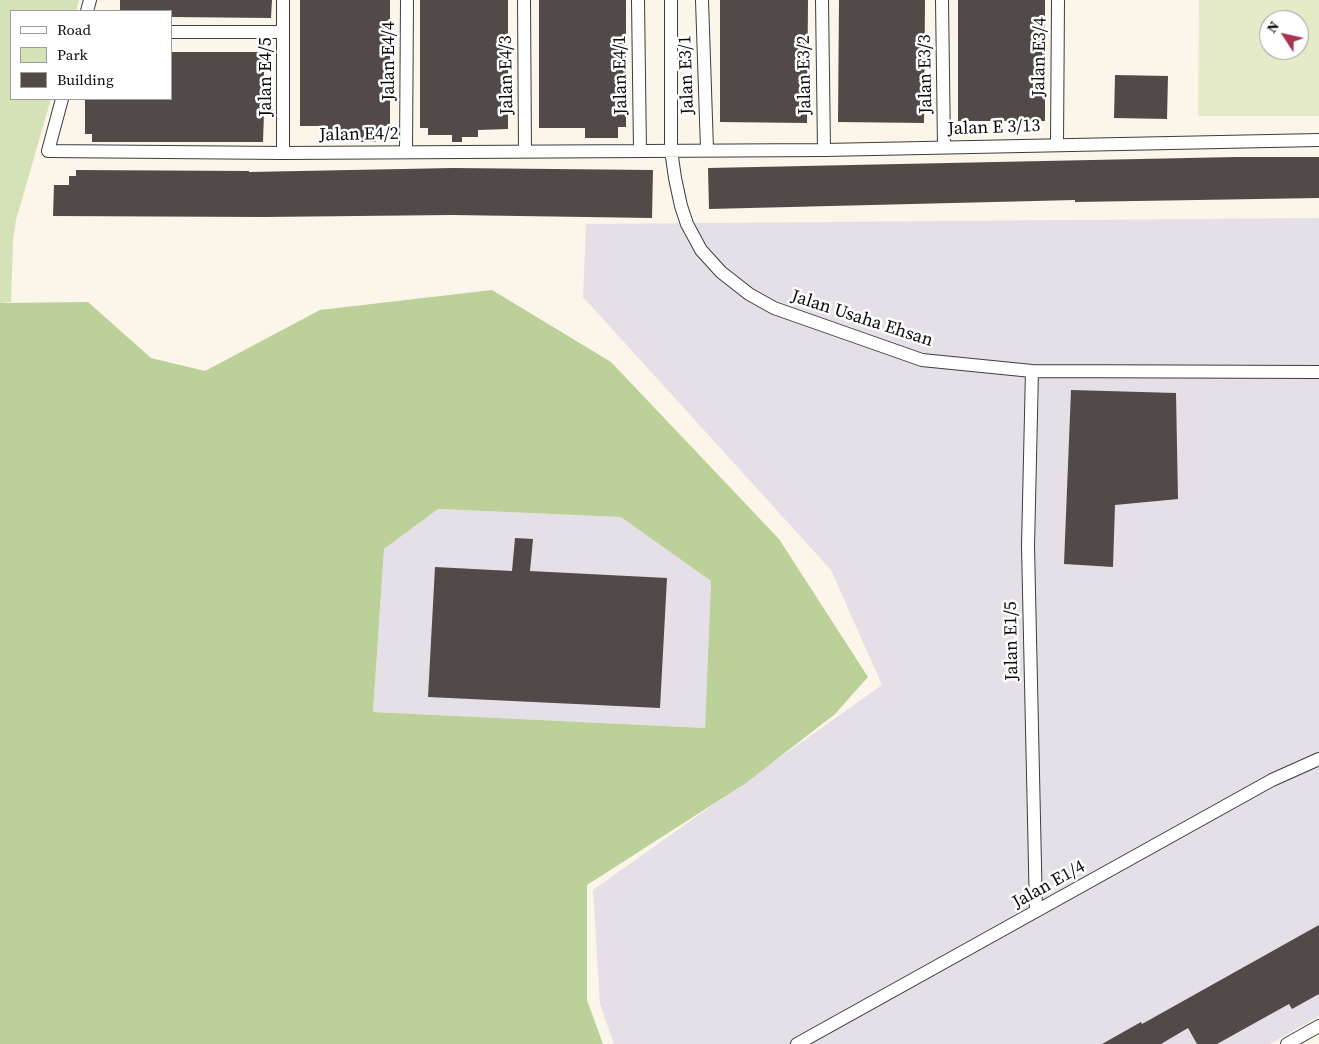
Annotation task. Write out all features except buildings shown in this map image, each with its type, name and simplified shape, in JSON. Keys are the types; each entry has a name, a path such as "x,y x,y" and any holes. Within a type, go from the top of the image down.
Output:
{"street":[{"name":"Jalan E4/5","path":"283,0 283,153"},
{"name":"Jalan E4/4","path":"406,152 407,0"},
{"name":"Jalan E4/3","path":"524,0 525,151"},
{"name":"Jalan E4/1","path":"638,0 640,151"},
{"name":"Jalan Usaha Ehsan","path":"671,0 671,150 674,178 681,206 701,250 721,272 749,294 774,308 922,360 1032,371 1319,372"},
{"name":"Jalan E3/1","path":"702,0 707,149"},
{"name":"Jalan E3/2","path":"822,0 824,150"},
{"name":"Jalan E3/3","path":"942,0 944,147"},
{"name":"Jalan E3/4","path":"1057,144 1058,0"},
{"path":"172,32 283,32"},
{"name":"Jalan E4/2","path":"62,100 48,151 283,153 671,150"},
{"name":"Jalan E 3/13","path":"671,150 824,150 1319,140"},
{"name":"Jalan E1/5","path":"1032,371 1028,546 1036,912"},
{"name":"Jalan E1/4","path":"797,1044 1272,780 1319,759"},
{"path":"1287,1044 1319,1026"}],"shaded area":[{"path":"1319,218 1319,1016 1270,1044 614,1044 600,1004 593,890 882,685 831,570 583,297 586,224"},
{"path":"438,509 622,517 711,581 705,728 373,712 384,549"}],"green space":[{"path":"0,0 79,0 76,10 10,10 10,100 51,100 16,220 13,240 11,302 0,303"},
{"path":"1199,0 1319,0 1319,116 1198,116"},
{"path":"492,290 611,362 779,539 868,677 835,714 746,783 587,885 587,1000 603,1044 0,1044 0,303 88,302 151,358 205,371 320,310","holes":["438,509 621,517 711,581 705,728 373,712 384,549"]}]}
